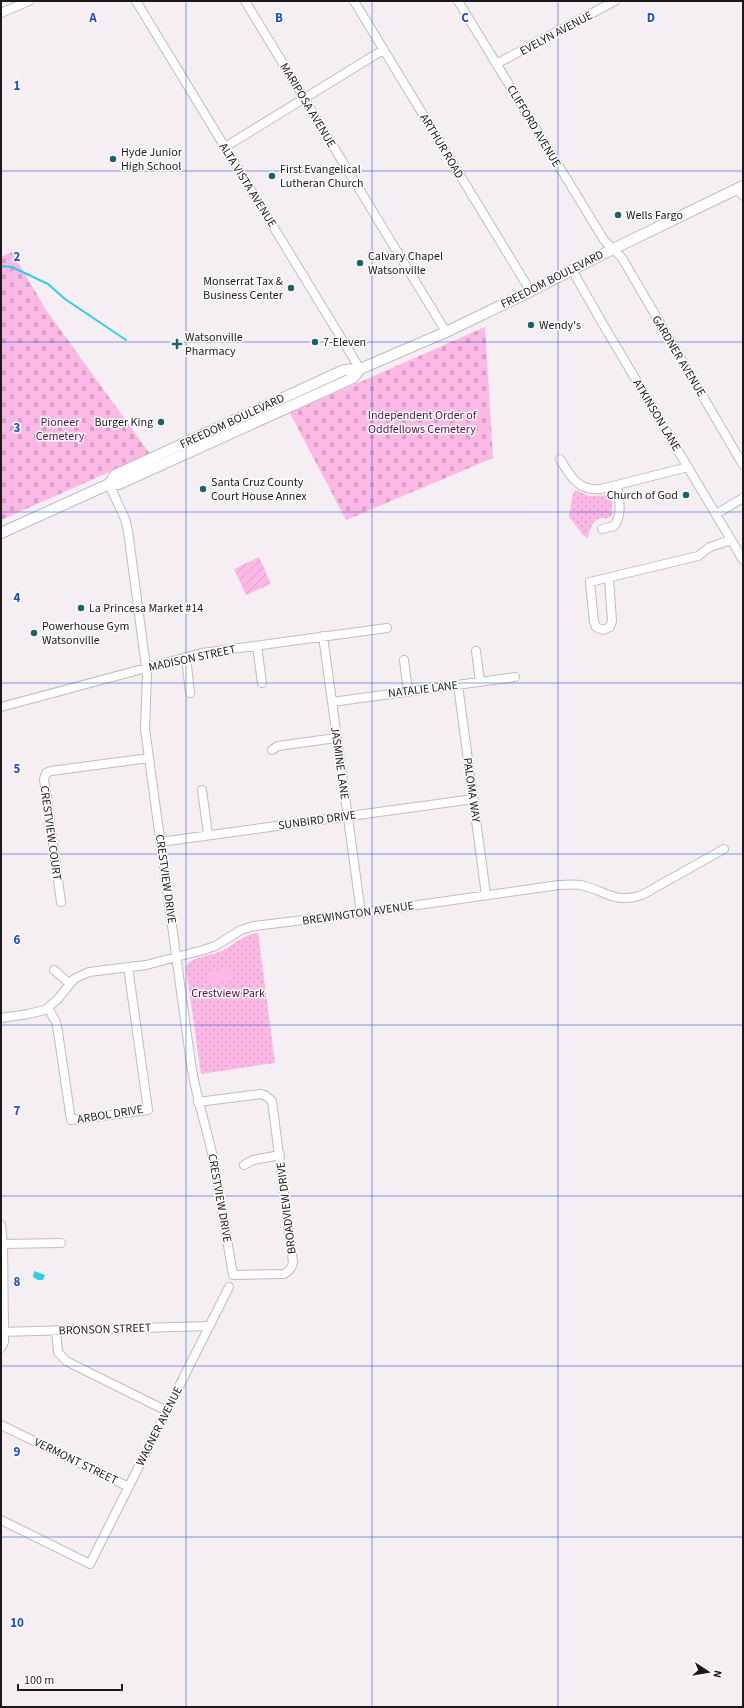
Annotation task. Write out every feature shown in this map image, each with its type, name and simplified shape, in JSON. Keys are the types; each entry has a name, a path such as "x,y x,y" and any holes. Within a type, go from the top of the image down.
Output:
{"main road":[{"name":"FREEDOM BOULEVARD","path":"1,533 109,484 115,475 344,370 360,369 446,332 530,292 612,249 741,190"}],"street":[{"path":"1,13 29,1"},
{"name":"ALTA VISTA AVENUE","path":"136,1 360,369"},
{"name":"MARIPOSA AVENUE","path":"245,1 446,332"},
{"name":"ARTHUR ROAD","path":"354,1 530,292"},
{"name":"CLIFFORD AVENUE","path":"458,1 604,240 612,249"},
{"name":"EVELYN AVENUE","path":"496,64 615,1"},
{"path":"225,147 383,50"},
{"name":"GARDNER AVENUE","path":"612,249 622,258 743,465"},
{"name":"ATKINSON LANE","path":"572,270 743,560"},
{"path":"560,459 572,478 582,486 597,490 688,467"},
{"name":"CRESTVIEW DRIVE","path":"109,484 123,515 128,531 146,667 145,721 149,758 176,957 192,1069 198,1102 214,1157 233,1275"},
{"path":"602,529 614,526 618,520 619,509 617,486"},
{"path":"716,514 743,498"},
{"path":"609,578 612,621 608,628 600,629 596,627 594,622 590,582 698,556 710,547 731,540"},
{"name":"MADISON STREET","path":"1,707 146,667 215,651 387,628"},
{"name":"JASMINE LANE","path":"323,636 361,913"},
{"path":"257,646 262,683"},
{"path":"476,651 480,682"},
{"path":"186,657 190,693"},
{"path":"404,660 408,691"},
{"name":"NATALIE LANE","path":"332,702 515,677"},
{"name":"PALOMA WAY","path":"458,685 486,895"},
{"path":"272,750 278,746 336,738"},
{"name":"CRESTVIEW COURT","path":"61,902 44,779 46,773 51,771 149,758"},
{"path":"202,790 208,834"},
{"name":"SUNBIRD DRIVE","path":"160,842 208,834 474,799"},
{"name":"BREWINGTON AVENUE","path":"1,1018 35,1013 48,1008 78,976 88,972 146,965 176,957 215,946 242,930 254,926 361,913 533,888 580,885 616,898 629,899 642,895 724,849"},
{"name":"ARBOL DRIVE","path":"48,1008 56,1022 71,1120 148,1110 128,967"},
{"path":"54,970 70,984"},
{"name":"BROADVIEW DRIVE","path":"198,1102 267,1094 273,1105 293,1262 292,1272 284,1274 233,1275"},
{"path":"244,1165 253,1160 280,1155"},
{"path":"1,1225 4,1342 1,1348"},
{"path":"2,1244 61,1243"},
{"name":"WAGNER AVENUE","path":"1,1520 90,1564 229,1287"},
{"name":"BRONSON STREET","path":"3,1332 209,1326"},
{"path":"56,1330 58,1352 66,1361 167,1411"},
{"name":"VERMONT STREET","path":"1,1425 129,1487"}],"green space":[{"name":"Pioneer Cemetery","path":"12,252 46,310 150,454 1,520 1,257"},
{"name":"Independent Order of Oddfellows Cemetery","path":"485,327 493,458 346,520 290,413"},
{"path":"575,490 590,496 607,495 612,500 612,516 596,520 592,525 588,538 584,536 569,517 572,497"},
{"path":"259,557 271,584 246,595 234,569"},
{"name":"Crestview Park","path":"258,933 275,1063 201,1074 186,967 196,958 224,950 242,938"},
{"path":"231,969 232,980 208,983 206,972"}],"water":[{"path":"34,1271 45,1275 43,1280 38,1280 33,1277"}],"waterway":[{"path":"1,266 12,267 48,284 65,299 126,340"}],"place":[{"name":"Hyde Junior High School","path":"113,159"},
{"name":"First Evangelical Lutheran Church","path":"272,176"},
{"name":"Wells Fargo","path":"618,215"},
{"name":"Calvary Chapel Watsonville","path":"360,263"},
{"name":"Monserrat Tax & Business Center","path":"291,288"},
{"name":"Wendy's","path":"531,325"},
{"name":"7-Eleven","path":"315,342"},
{"name":"Watsonville Pharmacy","path":"177,344"},
{"name":"Burger King","path":"161,422"},
{"name":"Santa Cruz County Court House Annex","path":"203,489"},
{"name":"Church of God","path":"686,495"},
{"name":"La Princesa Market #14","path":"81,608"},
{"name":"Powerhouse Gym Watsonville","path":"34,633"}]}
